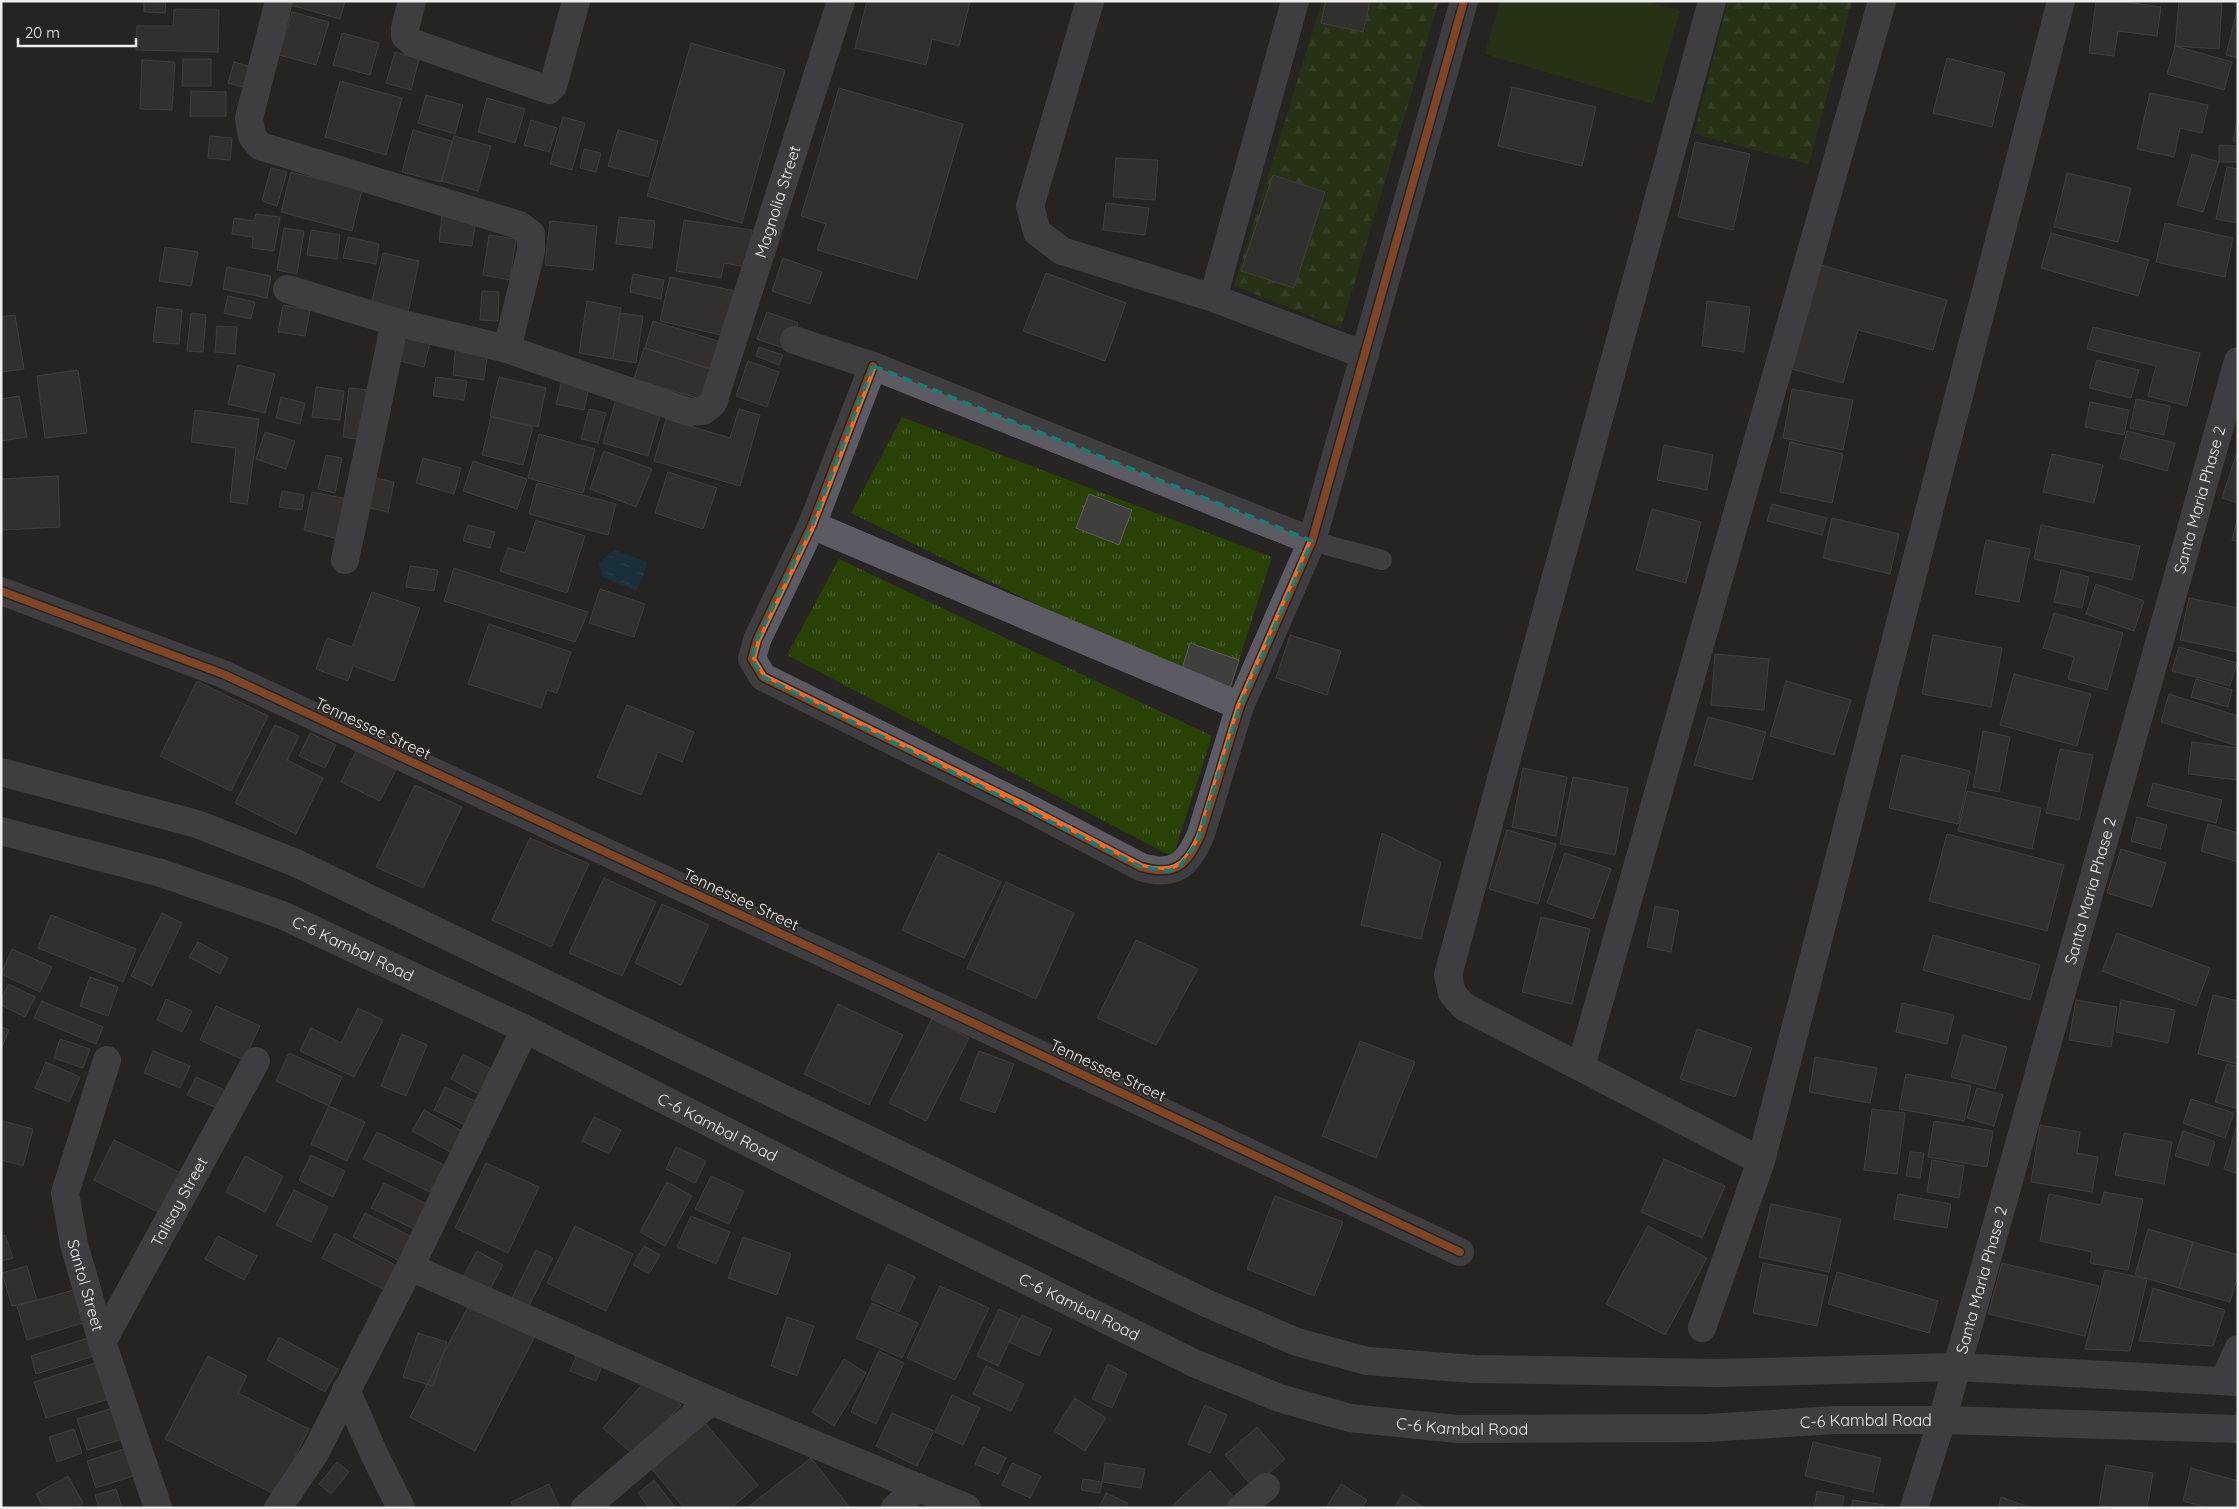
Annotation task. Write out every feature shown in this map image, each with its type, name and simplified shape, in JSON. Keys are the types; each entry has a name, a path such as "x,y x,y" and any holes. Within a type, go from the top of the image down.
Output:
{"main road":[{"path":"1,772 197,824 296,863 1206,1303 1297,1342 1367,1361 1474,1369 1718,1373 1957,1367 2231,1382"},
{"name":"C-6 Kambal Road","path":"1,831 161,873 282,915 525,1029 812,1175 1194,1363 1279,1398 1341,1416 1457,1429 1707,1428 1835,1420 1942,1420 2238,1429"}],"street":[{"path":"279,1 250,118 252,136 260,146 519,224 531,234 531,251 507,349 395,322 287,289"},
{"path":"412,1 405,28 406,36 413,43 549,90 554,86 576,1"},
{"name":"Magnolia Street","path":"507,349 689,412 703,411 713,404 841,1"},
{"path":"1090,1 1030,206 1037,232 1062,251 1213,298 1365,355"},
{"path":"1213,298 1295,1"},
{"path":"873,366 812,525 757,640 752,659 763,677 1030,809 1141,867 1156,872 1169,871 1180,866 1191,854 1201,834 1240,706 1312,541 1464,1"},
{"path":"1712,1 1448,975 1452,993 1463,1006 1761,1161"},
{"path":"1581,1066 1882,1"},
{"path":"1702,1328 1761,1161 2061,1"},
{"path":"345,560 395,322"},
{"path":"794,340 873,366 1312,541"},
{"name":"Santa Maria Phase 2","path":"1914,1508 1957,1367 2238,361"},
{"path":"812,525 1240,706"},
{"name":"Tennessee Street","path":"1,591 231,678 1460,1252"},
{"path":"278,1508 315,1453 410,1267 525,1029"},
{"name":"Santol Street","path":"107,1060 65,1193 74,1244 102,1342 158,1508"},
{"name":"Talisay Street","path":"102,1342 256,1061"},
{"path":"410,1267 711,1401 967,1508"},
{"path":"2231,1382 2238,1349"},
{"path":"346,1390 375,1456 401,1508"},
{"path":"585,1508 711,1401"},
{"path":"1241,1508 1266,1486"},
{"path":"895,1508 918,1487"}],"lane":[{"path":"1312,541 1382,560"}],"highlighted area":[{"path":"873,366 1312,541 1240,706 1197,843 1180,866 1169,871 1141,867 763,677 752,659 757,640 812,525"}],"green space":[{"path":"1322,1 1439,1 1341,328 1234,286"},
{"path":"1500,1 1645,1 1680,11 1653,104 1485,54"},
{"path":"1728,1 1852,1 1809,164 1694,134"},
{"path":"902,417 1272,557 1227,698 851,513"},
{"path":"839,559 1212,736 1173,857 787,655"}],"water":[{"path":"615,550 647,562 643,577 636,590 602,577 599,563"}],"building":[{"path":"144,1 166,1 165,13 144,12"},
{"path":"288,1 345,1 340,19 287,4"},
{"path":"867,1 970,1 959,46 932,39 926,65 855,48"},
{"path":"1326,1 1370,1 1363,32 1321,23"},
{"path":"2096,1 2119,1 2161,7 2157,36 2118,31 2114,56 2089,53"},
{"path":"2179,1 2222,1 2219,49 2175,46"},
{"path":"174,9 219,10 218,52 136,50 137,26 173,26"},
{"path":"2238,11 2238,58 2226,55"},
{"path":"292,12 329,22 316,65 279,55"},
{"path":"342,33 379,43 370,75 333,65"},
{"path":"691,43 785,70 742,223 647,196"},
{"path":"2175,46 2232,62 2224,90 2167,74"},
{"path":"395,52 419,59 411,90 386,83"},
{"path":"1947,58 2005,73 1992,127 1933,113"},
{"path":"183,59 211,59 211,86 182,86"},
{"path":"142,60 175,62 172,110 140,109"},
{"path":"234,62 251,67 247,88 228,83"},
{"path":"340,81 402,98 386,155 325,137"},
{"path":"1512,87 1596,107 1582,166 1498,146"},
{"path":"839,88 963,124 917,279 817,250 826,224 801,216"},
{"path":"191,91 226,92 226,116 190,116"},
{"path":"2150,93 2208,105 2202,133 2180,128 2174,157 2137,149"},
{"path":"426,95 463,105 455,134 418,123"},
{"path":"487,98 525,109 515,143 478,132"},
{"path":"2238,116 2238,142 2233,141"},
{"path":"563,117 585,123 572,170 550,164"},
{"path":"531,120 557,128 549,152 524,145"},
{"path":"413,130 452,141 441,182 402,172"},
{"path":"618,130 658,141 648,177 608,166"},
{"path":"210,136 232,138 230,160 208,158"},
{"path":"454,136 491,146 478,191 442,181"},
{"path":"1695,142 1750,154 1733,230 1678,217"},
{"path":"2219,145 2238,146 2238,162 2219,162"},
{"path":"584,149 601,153 596,172 580,168"},
{"path":"2192,154 2219,162 2203,212 2177,205"},
{"path":"1116,158 1158,160 1155,200 1113,197"},
{"path":"2227,167 2238,169 2238,223 2216,219"},
{"path":"271,168 287,172 277,206 262,201"},
{"path":"291,172 362,190 352,231 281,212"},
{"path":"2067,173 2131,188 2118,242 2054,227"},
{"path":"1273,175 1325,192 1294,288 1241,271"},
{"path":"1106,203 1149,208 1145,235 1103,230"},
{"path":"256,214 280,217 274,251 252,248 253,237 232,234 234,218 254,221"},
{"path":"442,215 476,220 472,246 439,242"},
{"path":"619,217 655,221 652,248 616,244"},
{"path":"684,220 752,230 747,267 724,263 721,278 676,271"},
{"path":"550,221 597,226 593,270 545,265"},
{"path":"2165,223 2233,238 2225,277 2156,262"},
{"path":"284,228 304,231 297,274 277,270"},
{"path":"311,230 340,235 337,259 307,255"},
{"path":"2051,233 2149,260 2138,296 2041,268"},
{"path":"489,235 516,239 510,280 483,275"},
{"path":"348,237 379,244 376,264 343,258"},
{"path":"165,247 198,252 191,286 159,281"},
{"path":"383,253 419,261 408,313 371,305"},
{"path":"783,258 822,272 810,304 772,291"},
{"path":"1821,265 1947,300 1933,350 1858,330 1843,383 1792,369"},
{"path":"227,267 271,276 267,298 223,289"},
{"path":"1046,273 1126,303 1105,361 1023,331"},
{"path":"633,274 664,280 661,299 630,292"},
{"path":"670,277 735,291 725,336 660,321"},
{"path":"482,291 499,292 498,321 480,320"},
{"path":"228,296 255,302 251,319 224,313"},
{"path":"587,301 621,308 613,359 579,353"},
{"path":"1707,301 1750,307 1744,352 1702,346"},
{"path":"283,305 310,310 305,336 278,332"},
{"path":"157,307 182,310 179,344 153,342"},
{"path":"767,312 798,323 789,350 757,339"},
{"path":"191,313 206,315 203,352 187,351"},
{"path":"620,313 643,316 636,363 613,359"},
{"path":"15,315 24,369 1,372 1,317"},
{"path":"653,321 721,342 713,370 645,348"},
{"path":"217,326 237,327 235,354 215,352"},
{"path":"2093,327 2200,353 2187,406 2148,396 2156,366 2087,349"},
{"path":"401,329 431,338 424,367 392,359"},
{"path":"456,345 488,349 484,380 453,375"},
{"path":"759,347 783,355 779,365 756,356"},
{"path":"644,348 712,369 703,400 634,379"},
{"path":"2097,360 2139,370 2131,398 2089,388"},
{"path":"748,361 779,372 767,407 736,396"},
{"path":"238,365 275,374 265,413 228,404"},
{"path":"78,370 87,433 45,438 37,376"},
{"path":"436,377 467,381 464,400 433,396"},
{"path":"499,377 546,388 538,427 490,416"},
{"path":"562,380 589,387 584,410 556,404"},
{"path":"316,387 344,391 340,420 312,417"},
{"path":"349,388 368,390 362,440 343,437"},
{"path":"1792,389 1853,400 1843,450 1783,438"},
{"path":"19,396 27,437 1,441 1,399"},
{"path":"617,396 662,409 648,456 603,443"},
{"path":"281,397 305,403 300,424 276,418"},
{"path":"2136,399 2170,406 2164,435 2130,428"},
{"path":"2090,402 2129,410 2124,435 2085,427"},
{"path":"589,409 606,413 598,443 581,439"},
{"path":"739,409 760,415 740,486 654,461 666,419 730,438"},
{"path":"195,410 259,419 247,504 230,502 236,448 191,442"},
{"path":"491,417 533,427 523,465 482,455"},
{"path":"2127,431 2175,443 2167,471 2120,458"},
{"path":"265,432 295,441 286,469 256,459"},
{"path":"539,434 595,449 583,493 528,478"},
{"path":"1790,442 1843,454 1832,503 1780,492"},
{"path":"1664,445 1713,455 1707,490 1657,480"},
{"path":"2238,449 2238,503 2222,498"},
{"path":"604,451 652,469 636,507 590,489"},
{"path":"2052,454 2103,465 2094,503 2043,492"},
{"path":"326,455 342,458 335,493 318,489"},
{"path":"423,458 461,468 454,494 416,483"},
{"path":"473,461 527,479 517,509 463,491"},
{"path":"668,472 717,488 703,529 655,513"},
{"path":"58,476 60,527 2,530 1,479"},
{"path":"367,476 394,482 388,512 360,506"},
{"path":"537,483 616,504 608,535 529,514"},
{"path":"282,491 304,495 302,510 279,507"},
{"path":"312,492 347,499 338,539 304,530"},
{"path":"1089,494 1132,510 1119,545 1076,528"},
{"path":"1772,504 1827,518 1822,535 1767,521"},
{"path":"1652,509 1701,522 1686,583 1636,570"},
{"path":"2238,516 2238,542 2232,540"},
{"path":"1832,518 1899,534 1890,574 1823,558"},
{"path":"536,520 585,536 567,593 500,571 508,548 525,553"},
{"path":"468,525 495,532 490,548 463,541"},
{"path":"2041,525 2140,546 2132,580 2034,559"},
{"path":"1986,540 2030,549 2019,602 1975,594"},
{"path":"410,566 438,570 434,591 406,587"},
{"path":"454,568 588,612 575,642 444,601"},
{"path":"2061,570 2089,577 2082,608 2054,602"},
{"path":"2096,584 2144,601 2134,631 2086,614"},
{"path":"600,589 645,604 634,637 589,623"},
{"path":"372,592 420,608 394,681 353,666 348,681 316,669 327,638 352,647"},
{"path":"2189,598 2238,608 2238,652 2180,640"},
{"path":"2054,613 2123,633 2107,690 2068,679 2074,657 2043,648"},
{"path":"489,624 571,652 557,693 547,690 541,708 468,684"},
{"path":"1290,635 1341,651 1327,695 1276,678"},
{"path":"1933,635 2002,648 1991,707 1922,694"},
{"path":"1190,643 1239,660 1227,698 1180,675"},
{"path":"2179,647 2237,663 2230,686 2172,671"},
{"path":"1715,654 1769,659 1764,710 1711,705"},
{"path":"2014,674 2091,694 2077,746 2000,725"},
{"path":"2196,679 2232,690 2228,707 2191,697"},
{"path":"197,681 268,716 231,791 160,756"},
{"path":"1786,681 1851,700 1834,755 1770,736"},
{"path":"2169,694 2238,716 2238,746 2161,722"},
{"path":"627,705 694,732 682,762 658,752 641,795 597,777"},
{"path":"1708,717 1766,732 1752,780 1694,765"},
{"path":"275,725 299,736 287,760 323,778 296,834 235,803"},
{"path":"1983,731 2010,737 1999,792 1973,787"},
{"path":"310,733 336,745 325,768 299,756"},
{"path":"2192,742 2238,748 2238,780 2188,774"},
{"path":"359,745 399,764 380,801 341,782"},
{"path":"2060,749 2093,755 2079,820 2046,813"},
{"path":"1902,755 1970,771 1958,824 1889,808"},
{"path":"1523,768 1567,777 1556,836 1512,827"},
{"path":"1573,777 1628,788 1615,855 1560,844"},
{"path":"2153,783 2222,800 2216,823 2147,806"},
{"path":"415,785 462,807 423,888 376,867"},
{"path":"1967,791 2041,808 2032,849 1958,831"},
{"path":"2137,817 2167,825 2160,849 2131,841"},
{"path":"2208,824 2238,833 2238,862 2201,851"},
{"path":"1507,830 1556,844 1538,904 1489,889"},
{"path":"1382,833 1441,862 1421,939 1361,925"},
{"path":"1947,834 2064,865 2047,931 1929,901"},
{"path":"530,838 589,864 551,947 492,920"},
{"path":"2121,849 2166,863 2152,907 2107,893"},
{"path":"938,853 1001,882 964,958 902,930"},
{"path":"1565,853 1611,869 1593,919 1547,903"},
{"path":"604,878 656,902 622,976 569,953"},
{"path":"1006,882 1074,913 1036,999 967,968"},
{"path":"662,904 709,925 681,985 635,963"},
{"path":"1655,906 1679,911 1671,952 1647,947"},
{"path":"162,913 182,923 152,986 131,976"},
{"path":"51,915 136,949 123,982 38,948"},
{"path":"1541,917 1590,929 1572,1004 1522,992"},
{"path":"2117,933 2210,968 2196,1006 2102,971"},
{"path":"1933,935 2040,965 2030,1000 1923,970"},
{"path":"1136,940 1198,969 1156,1045 1097,1018"},
{"path":"198,942 228,958 220,974 189,957"},
{"path":"12,949 52,967 40,992 1,974"},
{"path":"90,977 118,987 108,1016 80,1006"},
{"path":"9,984 35,997 25,1017 1,1005 1,999"},
{"path":"2213,995 2238,1001 2238,1064 2198,1054"},
{"path":"166,999 192,1011 182,1032 157,1020"},
{"path":"2076,1000 2117,1007 2111,1047 2069,1040"},
{"path":"2121,1000 2175,1010 2168,1043 2116,1032"},
{"path":"42,1001 103,1027 96,1044 34,1018"},
{"path":"1902,1003 1954,1015 1947,1044 1896,1032"},
{"path":"838,1004 903,1035 869,1105 804,1074"},
{"path":"216,1006 260,1026 244,1060 200,1040"},
{"path":"358,1008 383,1020 354,1077 300,1051 311,1028 341,1043"},
{"path":"932,1019 969,1038 926,1121 889,1103"},
{"path":"1,1027 9,1030 1,1049"},
{"path":"1697,1029 1752,1048 1735,1097 1680,1079"},
{"path":"402,1034 427,1045 406,1096 381,1086"},
{"path":"1963,1035 2007,1047 1995,1089 1951,1077"},
{"path":"60,1039 90,1049 83,1068 54,1058"},
{"path":"1360,1041 1415,1062 1376,1158 1322,1136"},
{"path":"153,1051 190,1066 180,1088 144,1073"},
{"path":"979,1051 1014,1064 995,1113 960,1100"},
{"path":"289,1053 342,1077 329,1106 276,1081"},
{"path":"463,1054 495,1071 482,1096 451,1079"},
{"path":"1815,1057 1877,1068 1870,1103 1809,1092"},
{"path":"46,1062 80,1077 69,1102 35,1088"},
{"path":"2227,1064 2238,1067 2238,1109 2215,1102"},
{"path":"1906,1074 1971,1086 1964,1121 1899,1109"},
{"path":"196,1077 227,1091 219,1109 187,1095"},
{"path":"445,1087 481,1104 469,1127 434,1110"},
{"path":"1977,1088 2003,1095 1994,1126 1967,1118"},
{"path":"2191,1099 2234,1113 2225,1138 2183,1123"},
{"path":"329,1106 365,1122 347,1161 311,1144"},
{"path":"1872,1109 1905,1113 1897,1174 1864,1170"},
{"path":"424,1110 466,1133 454,1154 412,1131"},
{"path":"594,1117 621,1130 609,1154 582,1141"},
{"path":"3,1121 33,1129 23,1166 1,1160 1,1128"},
{"path":"1934,1121 1993,1131 1987,1167 1928,1157"},
{"path":"2040,1125 2080,1132 2077,1153 2098,1157 2092,1192 2031,1182"},
{"path":"2238,1125 2238,1174 2224,1169"},
{"path":"2183,1131 2215,1142 2208,1166 2175,1156"},
{"path":"377,1132 444,1165 430,1192 363,1159"},
{"path":"2124,1133 2172,1142 2164,1184 2115,1175"},
{"path":"114,1140 185,1175 164,1215 94,1180"},
{"path":"676,1147 706,1161 695,1183 666,1169"},
{"path":"1910,1152 1924,1153 1920,1178 1906,1176"},
{"path":"311,1155 345,1171 333,1197 299,1180"},
{"path":"245,1156 283,1176 265,1212 226,1192"},
{"path":"1664,1159 1725,1186 1702,1238 1641,1212"},
{"path":"1932,1160 1964,1166 1959,1198 1927,1192"},
{"path":"486,1163 539,1187 508,1253 455,1228"},
{"path":"711,1176 744,1191 729,1224 695,1209"},
{"path":"667,1182 692,1196 665,1246 640,1232"},
{"path":"384,1183 427,1204 414,1229 371,1208"},
{"path":"294,1190 328,1207 311,1242 276,1225"},
{"path":"2104,1192 2143,1199 2128,1270 2090,1263 2092,1252 2040,1241 2049,1194 2101,1205"},
{"path":"1898,1194 1951,1204 1947,1228 1894,1219"},
{"path":"1275,1196 1343,1222 1314,1296 1247,1269"},
{"path":"1771,1204 1841,1219 1829,1272 1759,1257"},
{"path":"365,1213 414,1238 402,1262 353,1237"},
{"path":"691,1216 730,1232 716,1264 677,1247"},
{"path":"575,1226 633,1254 606,1311 547,1283"},
{"path":"1648,1226 1707,1258 1665,1335 1606,1304"},
{"path":"2148,1229 2193,1242 2179,1288 2135,1275"},
{"path":"335,1233 397,1266 385,1290 322,1258"},
{"path":"5,1235 13,1258 1,1261 1,1236"},
{"path":"218,1236 257,1256 244,1280 205,1259"},
{"path":"743,1237 791,1254 777,1295 728,1278"},
{"path":"2193,1242 2238,1255 2238,1275 2230,1302 2179,1288"},
{"path":"644,1246 660,1255 649,1274 633,1265"},
{"path":"536,1250 553,1258 529,1306 512,1298"},
{"path":"477,1251 503,1265 489,1291 463,1277"},
{"path":"1763,1263 1828,1276 1817,1326 1753,1313"},
{"path":"2002,1263 2099,1286 2085,1336 1988,1314"},
{"path":"888,1264 915,1277 899,1312 871,1299"},
{"path":"27,1266 37,1300 12,1306 2,1273"},
{"path":"2105,1270 2147,1279 2130,1351 2085,1349"},
{"path":"1837,1272 1938,1301 1929,1333 1828,1304"},
{"path":"940,1286 989,1308 955,1380 907,1358"},
{"path":"2153,1288 2225,1310 2213,1346 2139,1341"},
{"path":"77,1289 86,1322 27,1340 17,1306"},
{"path":"872,1303 918,1323 902,1358 856,1338"},
{"path":"469,1305 534,1338 475,1451 410,1417"},
{"path":"999,1309 1020,1319 998,1366 977,1356"},
{"path":"1022,1315 1052,1329 1039,1356 1009,1342"},
{"path":"787,1317 814,1326 797,1376 771,1366"},
{"path":"418,1333 447,1342 433,1386 403,1377"},
{"path":"279,1337 338,1369 325,1392 267,1360"},
{"path":"88,1338 94,1356 36,1374 31,1356"},
{"path":"579,1349 605,1359 596,1381 570,1371"},
{"path":"879,1351 904,1363 876,1424 851,1412"},
{"path":"208,1356 247,1376 238,1393 309,1429 276,1495 165,1439"},
{"path":"844,1359 866,1373 834,1426 812,1412"},
{"path":"99,1362 109,1399 46,1418 34,1382"},
{"path":"1108,1364 1127,1374 1112,1408 1092,1399"},
{"path":"986,1366 1024,1384 1011,1411 973,1394"},
{"path":"650,1376 681,1405 635,1456 603,1428"},
{"path":"952,1395 980,1408 963,1445 935,1432"},
{"path":"1075,1398 1106,1418 1085,1451 1054,1431"},
{"path":"1205,1405 1227,1415 1210,1453 1188,1444"},
{"path":"117,1407 126,1438 87,1450 77,1419"},
{"path":"892,1413 934,1431 917,1466 876,1446"},
{"path":"705,1423 758,1485 731,1508 684,1508 651,1468"},
{"path":"1257,1427 1285,1459 1253,1487 1225,1455"},
{"path":"74,1429 82,1453 57,1462 49,1437"},
{"path":"1813,1442 1881,1458 1873,1492 1805,1476"},
{"path":"983,1447 1006,1458 998,1474 975,1464"},
{"path":"127,1448 136,1475 96,1488 87,1461"},
{"path":"811,1458 850,1508 747,1508 785,1478"},
{"path":"337,1462 349,1472 331,1494 319,1484"},
{"path":"1012,1463 1041,1476 1030,1498 1002,1485"},
{"path":"1105,1463 1145,1469 1141,1488 1102,1482"},
{"path":"2106,1465 2153,1473 2147,1508 2114,1508 2099,1505"},
{"path":"2191,1468 2238,1481 2238,1508 2209,1508 2183,1501"},
{"path":"1210,1471 1235,1498 1224,1508 1170,1508"},
{"path":"68,1476 83,1503 74,1508 44,1508 36,1494"},
{"path":"1083,1479 1102,1482 1100,1493 1081,1490"},
{"path":"654,1480 674,1508 649,1508 638,1493"},
{"path":"549,1484 560,1508 514,1508 511,1502"},
{"path":"1341,1484 1367,1500 1362,1508 1326,1508"},
{"path":"116,1489 122,1508 99,1508 95,1495"},
{"path":"1817,1491 1844,1496 1842,1508 1814,1508"},
{"path":"1106,1493 1128,1503 1126,1508 1099,1508"},
{"path":"1403,1494 1425,1508 1394,1508"},
{"path":"2001,1497 2031,1508 1998,1508"},
{"path":"1853,1500 1884,1505 1883,1508 1851,1508"}],"cycle path":[{"path":"873,366 812,525 757,640 752,659 763,677 1030,809 1141,867 1163,870 1179,866 1191,854 1201,834 1240,706 1312,541 1464,1"},
{"path":"1,591 223,674 1460,1252"}]}
